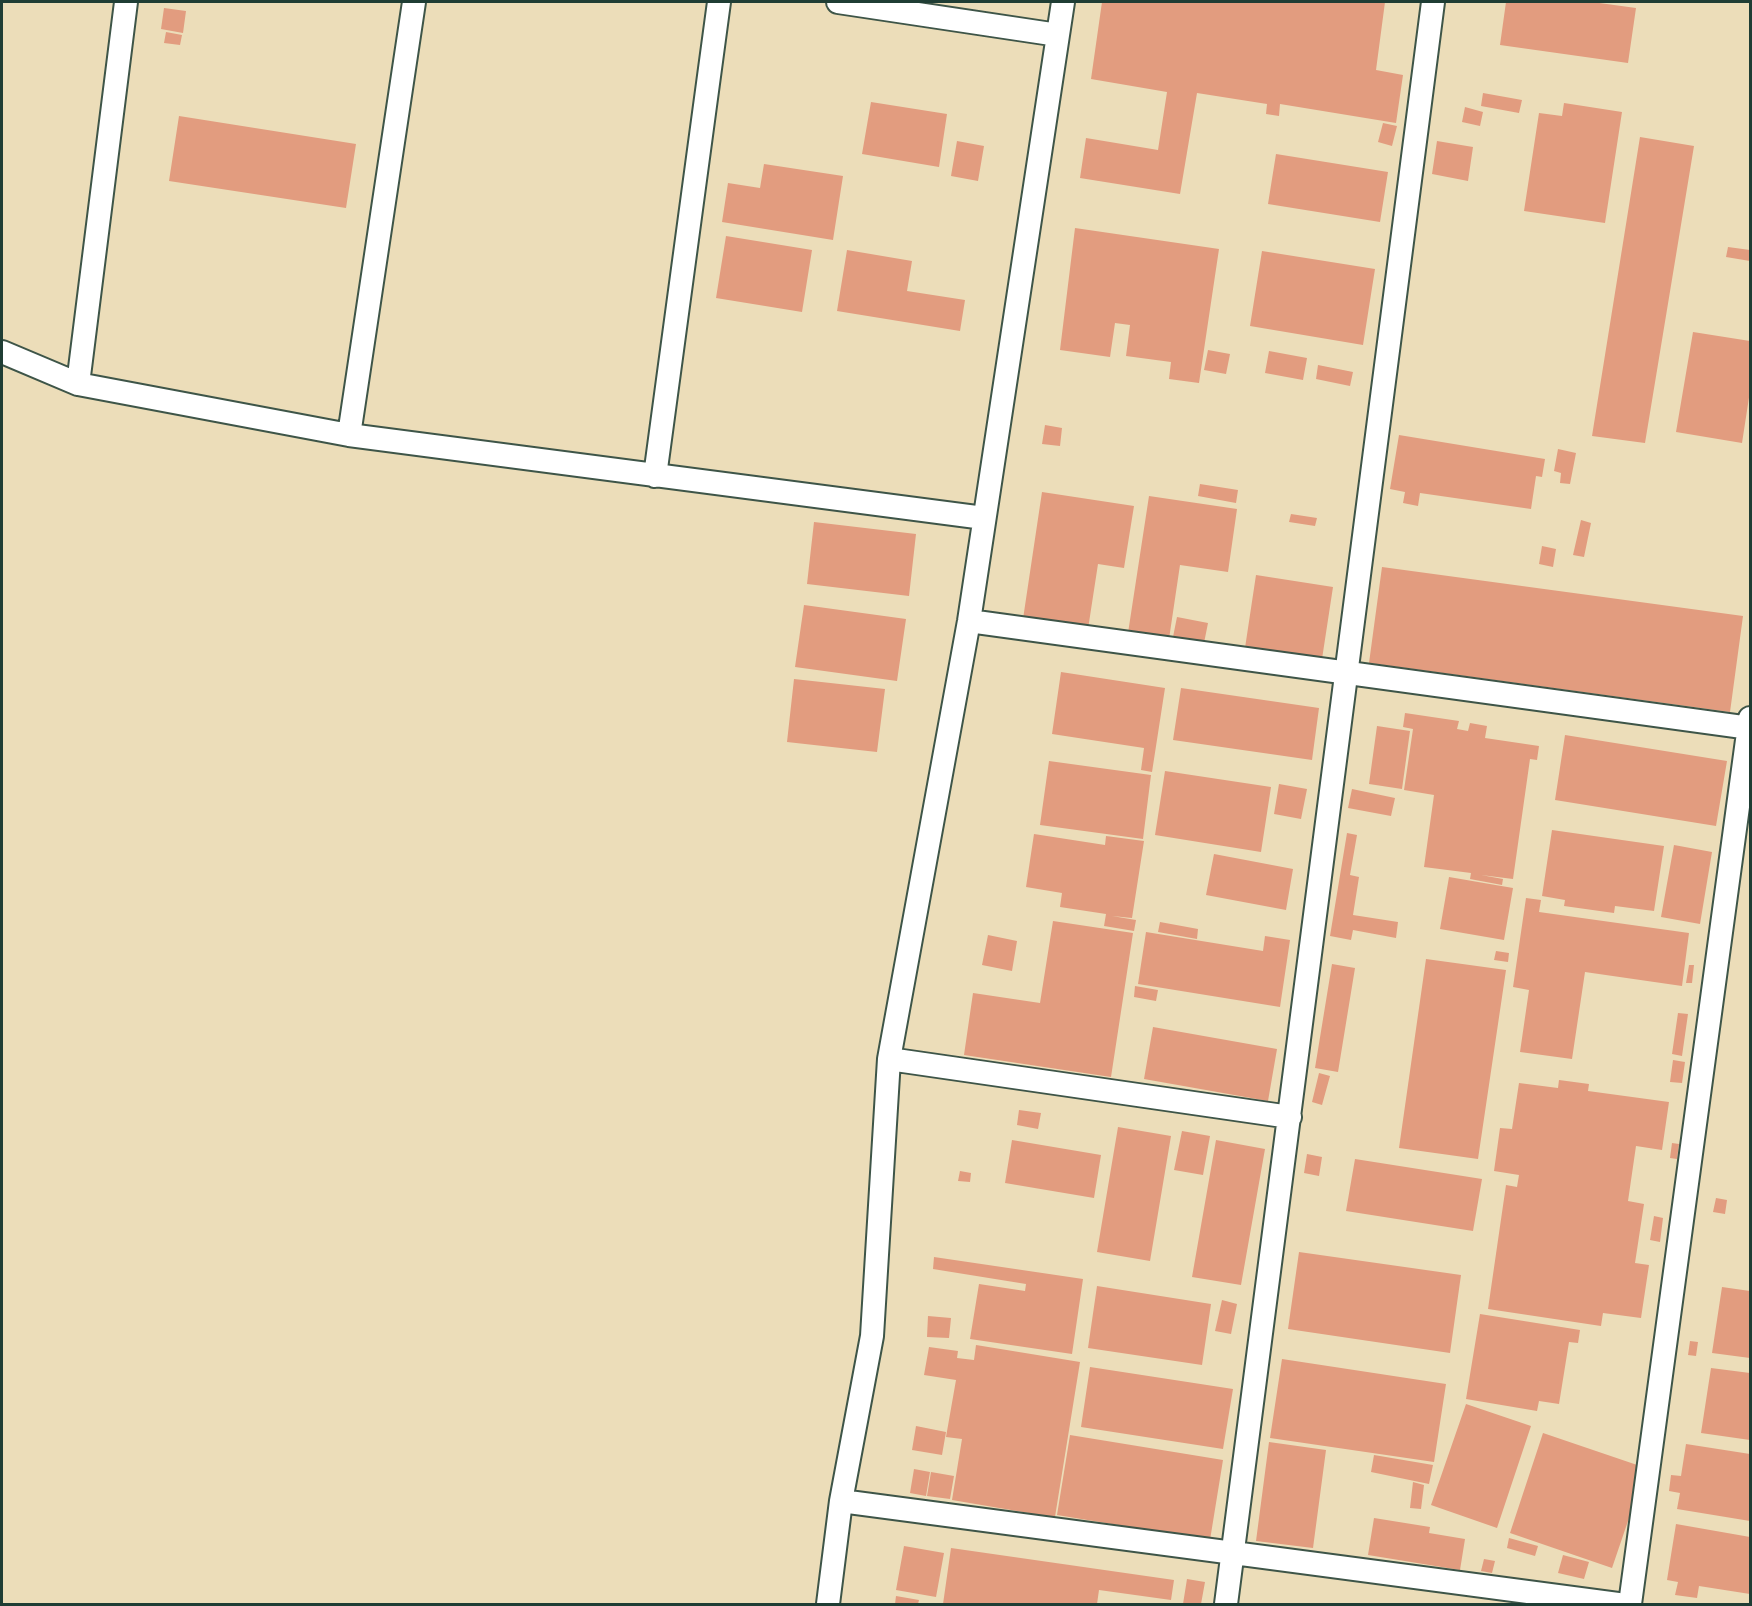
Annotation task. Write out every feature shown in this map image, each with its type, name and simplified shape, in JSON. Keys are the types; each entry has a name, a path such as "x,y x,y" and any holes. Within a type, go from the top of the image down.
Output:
{"lane":[{"path":"78,384 126,2"},
{"path":"349,435 414,2"},
{"path":"655,476 719,2"},
{"path":"838,2 1058,35"},
{"path":"828,1605 841,1501 872,1335 889,1059 969,621 1063,2"},
{"path":"1226,1605 1433,2"},
{"path":"2,352 78,384 349,435 984,518"},
{"path":"969,621 1347,673 1750,724 1630,1605"},
{"path":"889,1059 1290,1117"},
{"path":"841,1501 1618,1605"}],"building":[{"path":"1102,2 1385,2 1376,70 1403,75 1396,123 1280,104 1279,116 1266,114 1267,104 1197,93 1180,194 1080,178 1086,138 1158,150 1167,92 1091,79"},
{"path":"1506,2 1592,2 1636,8 1628,63 1500,45"},
{"path":"164,8 186,11 183,33 161,29"},
{"path":"166,32 182,35 180,45 164,43"},
{"path":"1483,93 1522,100 1519,113 1481,106"},
{"path":"871,102 947,114 939,167 862,154"},
{"path":"1564,103 1622,112 1605,223 1524,211 1539,113 1562,116"},
{"path":"1465,107 1483,112 1480,126 1462,122"},
{"path":"179,116 356,144 346,208 169,181"},
{"path":"1383,123 1397,126 1392,146 1378,142"},
{"path":"1640,137 1694,146 1645,443 1592,436"},
{"path":"957,141 984,146 978,181 951,176"},
{"path":"1437,141 1473,147 1468,181 1432,174"},
{"path":"1276,154 1388,172 1380,222 1268,204"},
{"path":"764,164 843,176 833,240 722,222 728,183 760,188"},
{"path":"1075,228 1219,249 1199,383 1169,379 1171,362 1126,356 1130,325 1115,323 1110,357 1060,350"},
{"path":"726,236 812,250 802,312 716,298"},
{"path":"1728,247 1750,250 1750,261 1726,257"},
{"path":"847,250 912,261 907,291 965,300 960,331 837,311"},
{"path":"1262,251 1375,269 1363,345 1250,326"},
{"path":"1693,332 1750,341 1750,391 1742,443 1676,432"},
{"path":"1208,350 1230,354 1226,374 1204,370"},
{"path":"1269,351 1307,358 1303,380 1265,373"},
{"path":"1318,365 1353,372 1350,386 1316,379"},
{"path":"1045,425 1062,428 1060,446 1042,444"},
{"path":"1399,435 1545,459 1542,477 1536,476 1531,509 1420,493 1418,506 1403,503 1405,492 1390,489"},
{"path":"1558,449 1576,453 1570,484 1560,483 1561,473 1554,471"},
{"path":"1200,484 1238,490 1236,503 1198,496"},
{"path":"1042,492 1134,506 1124,568 1098,564 1088,629 1023,619"},
{"path":"1149,496 1237,509 1228,572 1180,565 1169,639 1128,633"},
{"path":"1291,514 1317,518 1315,526 1289,522"},
{"path":"1581,520 1591,523 1584,557 1573,555"},
{"path":"814,522 916,534 909,596 807,584"},
{"path":"1542,546 1556,549 1553,567 1539,564"},
{"path":"1382,567 1743,616 1730,712 1369,663"},
{"path":"1256,575 1333,587 1322,659 1245,648"},
{"path":"804,605 906,619 897,681 795,667"},
{"path":"1177,617 1208,623 1204,643 1173,637"},
{"path":"1061,672 1165,688 1152,772 1141,770 1144,748 1052,734"},
{"path":"794,679 885,689 877,752 787,742"},
{"path":"1181,688 1319,708 1312,760 1173,740"},
{"path":"1405,713 1459,721 1457,729 1468,731 1470,723 1487,726 1485,738 1539,746 1537,760 1530,759 1513,879 1481,875 1503,879 1502,885 1470,879 1471,873 1424,867 1434,795 1404,790 1413,729 1403,727"},
{"path":"1377,726 1410,731 1402,789 1369,784"},
{"path":"1565,735 1727,761 1716,826 1555,800"},
{"path":"1049,761 1151,775 1143,839 1040,825"},
{"path":"1165,771 1271,787 1261,852 1155,835"},
{"path":"1279,784 1307,789 1301,819 1274,814"},
{"path":"1352,789 1395,798 1391,816 1348,808"},
{"path":"1552,830 1664,846 1654,911 1615,906 1614,913 1564,906 1565,900 1542,896"},
{"path":"1347,833 1357,835 1350,875 1359,877 1353,915 1398,922 1396,938 1353,930 1351,940 1330,936"},
{"path":"1034,834 1105,845 1106,836 1144,841 1132,918 1112,916 1136,920 1134,931 1104,926 1106,914 1060,907 1062,893 1026,887"},
{"path":"1674,845 1712,852 1700,924 1661,917"},
{"path":"1214,854 1293,869 1286,910 1206,895"},
{"path":"1449,877 1513,888 1504,940 1440,929"},
{"path":"1526,898 1541,900 1539,912 1689,933 1682,986 1585,972 1572,1059 1520,1052 1529,990 1513,987"},
{"path":"1053,921 1133,933 1111,1077 964,1055 973,993 1040,1003"},
{"path":"1160,922 1198,929 1197,939 1158,932"},
{"path":"1146,932 1263,951 1265,936 1290,940 1280,1007 1138,984"},
{"path":"988,935 1017,941 1012,971 982,965"},
{"path":"1496,951 1509,953 1508,962 1494,960"},
{"path":"1426,959 1506,970 1478,1159 1399,1148"},
{"path":"1332,964 1355,968 1338,1072 1315,1068"},
{"path":"1689,965 1694,965 1692,983 1686,983"},
{"path":"1135,986 1158,990 1156,1001 1134,997"},
{"path":"1678,1013 1688,1014 1682,1056 1672,1054"},
{"path":"1153,1027 1277,1049 1268,1101 1144,1079"},
{"path":"1673,1060 1685,1062 1682,1083 1670,1082"},
{"path":"1319,1073 1330,1076 1322,1105 1312,1102"},
{"path":"1559,1080 1589,1084 1588,1091 1669,1102 1662,1150 1636,1146 1628,1201 1644,1204 1635,1263 1649,1265 1641,1318 1603,1313 1601,1326 1488,1309 1506,1185 1517,1187 1519,1175 1494,1171 1500,1128 1512,1129 1519,1083 1558,1088"},
{"path":"1019,1110 1041,1113 1038,1129 1017,1125"},
{"path":"1118,1127 1171,1136 1150,1261 1097,1252"},
{"path":"1182,1131 1210,1136 1203,1175 1174,1170"},
{"path":"1012,1140 1101,1155 1094,1198 1005,1183"},
{"path":"1216,1140 1265,1149 1241,1285 1192,1277"},
{"path":"1672,1143 1679,1144 1677,1159 1670,1158"},
{"path":"1307,1154 1322,1157 1319,1176 1304,1173"},
{"path":"1355,1159 1482,1179 1473,1231 1346,1211"},
{"path":"960,1171 971,1173 970,1182 958,1181"},
{"path":"1716,1198 1727,1200 1725,1214 1713,1212"},
{"path":"1654,1216 1663,1218 1660,1242 1650,1240"},
{"path":"1299,1252 1461,1275 1450,1353 1288,1329"},
{"path":"934,1257 1083,1279 1072,1354 970,1339 979,1284 1025,1291 1026,1284 933,1269"},
{"path":"1097,1286 1211,1304 1202,1365 1088,1348"},
{"path":"1722,1287 1750,1291 1750,1358 1712,1353"},
{"path":"1222,1300 1237,1304 1231,1334 1215,1331"},
{"path":"1480,1314 1580,1330 1578,1343 1569,1342 1559,1404 1539,1401 1537,1411 1466,1399"},
{"path":"928,1316 951,1318 949,1338 927,1337"},
{"path":"1690,1341 1698,1342 1696,1356 1688,1355"},
{"path":"976,1345 1080,1362 1054,1523 1028,1519 1029,1513 952,1500 962,1439 946,1437 956,1380 924,1375 929,1347 958,1351 957,1358 974,1360"},
{"path":"1282,1359 1446,1384 1434,1462 1270,1438"},
{"path":"1090,1367 1233,1389 1223,1449 1081,1427"},
{"path":"1711,1368 1750,1373 1750,1440 1701,1433"},
{"path":"1466,1404 1531,1426 1497,1528 1431,1505"},
{"path":"916,1426 946,1432 942,1455 912,1450"},
{"path":"1543,1433 1646,1468 1612,1568 1510,1533"},
{"path":"1070,1435 1223,1460 1210,1540 1057,1515"},
{"path":"1269,1442 1326,1450 1313,1548 1256,1541"},
{"path":"1686,1444 1750,1454 1750,1521 1677,1509 1680,1493 1669,1491 1671,1475 1681,1476"},
{"path":"1374,1455 1433,1465 1429,1484 1371,1472"},
{"path":"914,1469 930,1472 926,1496 910,1493"},
{"path":"931,1472 954,1476 950,1499 927,1496"},
{"path":"1413,1482 1424,1485 1421,1509 1410,1508"},
{"path":"1374,1518 1430,1527 1429,1533 1465,1539 1460,1570 1368,1555"},
{"path":"1676,1524 1750,1537 1750,1594 1699,1586 1697,1598 1675,1595 1678,1582 1667,1580"},
{"path":"1509,1538 1538,1546 1535,1556 1507,1548"},
{"path":"904,1546 944,1553 936,1597 896,1590"},
{"path":"951,1548 1174,1580 1171,1600 1099,1590 1097,1604 943,1604"},
{"path":"1563,1555 1589,1562 1584,1579 1558,1573"},
{"path":"1484,1559 1495,1561 1492,1573 1481,1571"},
{"path":"1187,1579 1205,1582 1201,1604 1183,1604"},
{"path":"896,1596 919,1600 918,1604 895,1604"}]}
